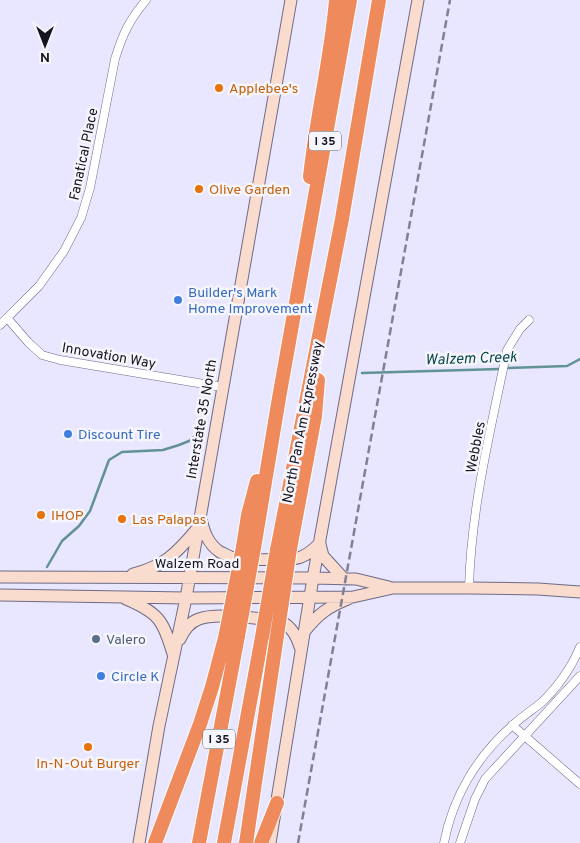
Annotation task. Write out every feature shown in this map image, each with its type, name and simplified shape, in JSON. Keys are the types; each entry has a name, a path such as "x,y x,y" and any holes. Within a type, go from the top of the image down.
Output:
{"highway":[{"path":"300,283 314,143 336,0"},
{"name":"North Pan Am Expressway","path":"200,843 231,637 279,398 350,0"},
{"name":"North Pan Am Expressway","path":"224,843 262,636 283,549 380,0"},
{"path":"246,843 277,642 283,549"},
{"path":"155,843 231,637"},
{"path":"261,843 277,803"}],"main road":[{"name":"Interstate 35 North","path":"139,843 159,726 186,598 291,0"},
{"path":"270,843 309,596 418,0"},
{"path":"200,515 204,532 210,542 219,551 231,557 289,560 300,558 311,552 320,543"},
{"path":"118,578 160,565 182,547 197,528"},
{"path":"320,543 324,556 344,579"},
{"name":"Walzem Road","path":"0,577 356,579 393,588"},
{"name":"Walzem Road","path":"0,595 186,598 353,597 393,588 538,589 580,592"},
{"path":"120,597 144,607 158,618 165,628 174,654"},
{"path":"303,634 313,620 330,606 353,597"},
{"path":"174,654 182,635 192,623 198,619 217,616 283,622 296,635 301,651"}],"street":[{"name":"Fanatical Place","path":"0,325 39,286 64,251 80,218 90,188 115,58 121,39 131,19 146,0"},
{"name":"Innovation Way","path":"8,319 42,355 60,360 222,387"},
{"name":"Webbles","path":"469,588 471,544 476,511 504,362 507,350 513,339 529,320"},
{"path":"444,843 447,824 474,767 512,726 552,691 572,663 580,647"},
{"path":"460,843 475,798 485,779 580,676"},
{"path":"512,726 580,784"}],"waterway":[{"name":"Walzem Creek","path":"506,368 567,366 580,359"},
{"name":"Walzem Creek","path":"362,373 500,369"},
{"name":"Walzem Creek","path":"47,567 62,541 79,526 90,511 109,460 122,452 163,450 179,445 189,441 204,428"}],"railway":[{"path":"298,843 450,0"}],"place":[{"name":"Applebee's","path":"219,88"},
{"name":"Olive Garden","path":"199,189"},
{"name":"Builder's Mark Home Improvement","path":"178,300"},
{"name":"Discount Tire","path":"68,434"},
{"name":"IHOP","path":"41,515"},
{"name":"Las Palapas","path":"122,519"},
{"name":"Valero","path":"96,639"},
{"name":"Circle K","path":"101,676"},
{"name":"In-N-Out Burger","path":"88,747"}]}
